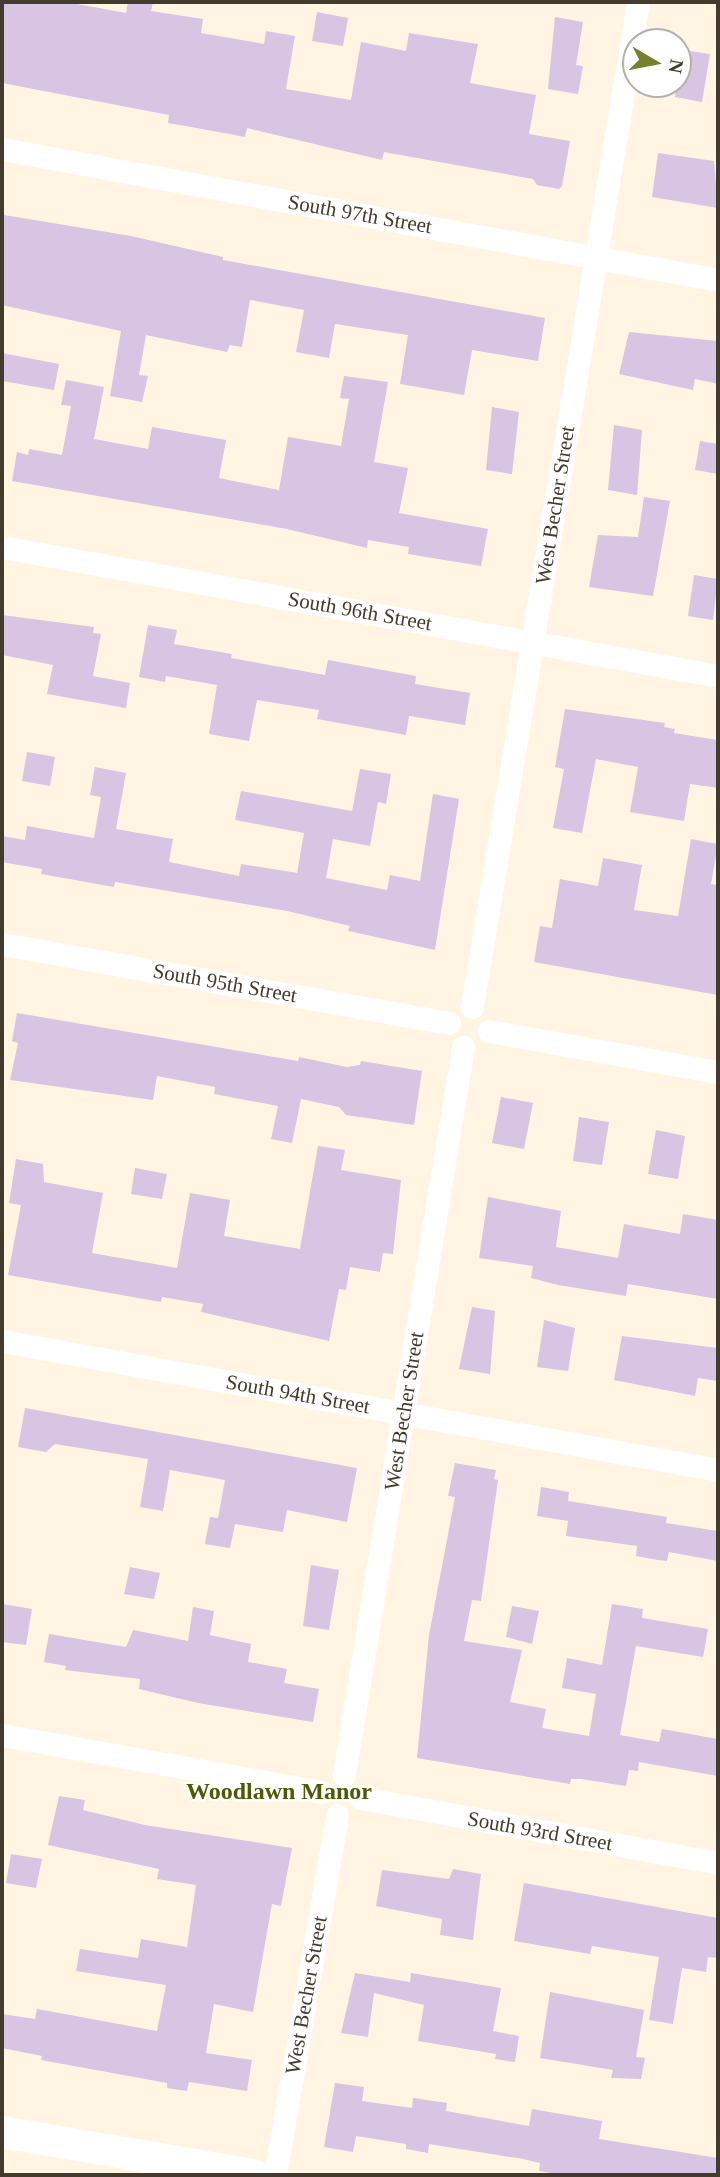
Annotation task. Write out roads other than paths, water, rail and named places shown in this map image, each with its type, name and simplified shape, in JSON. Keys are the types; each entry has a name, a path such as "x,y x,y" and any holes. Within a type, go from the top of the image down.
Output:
{"street":[{"name":"West Becher Street","path":"472,1007 638,2"},
{"name":"South 97th Street","path":"2,149 718,280"},
{"name":"South 96th Street","path":"2,547 718,676"},
{"name":"South 95th Street","path":"2,944 449,1023"},
{"path":"472,1007 483,1013 489,1031 482,1044 463,1047 452,1040 449,1023 458,1010 472,1007"},
{"path":"489,1031 718,1073"},
{"name":"West Becher Street","path":"344,1775 463,1047"},
{"name":"South 94th Street","path":"2,1341 718,1470"},
{"path":"2,1735 321,1792"},
{"path":"344,1775 359,1786 361,1798 354,1811 337,1815 324,1807 321,1792 330,1778 344,1775"},
{"name":"South 93rd Street","path":"361,1798 718,1863"},
{"name":"West Becher Street","path":"275,2175 337,1815"},
{"path":"2,2132 253,2175"}],"district":[{"name":"Woodlawn Manor","path":"279,1792"}]}
